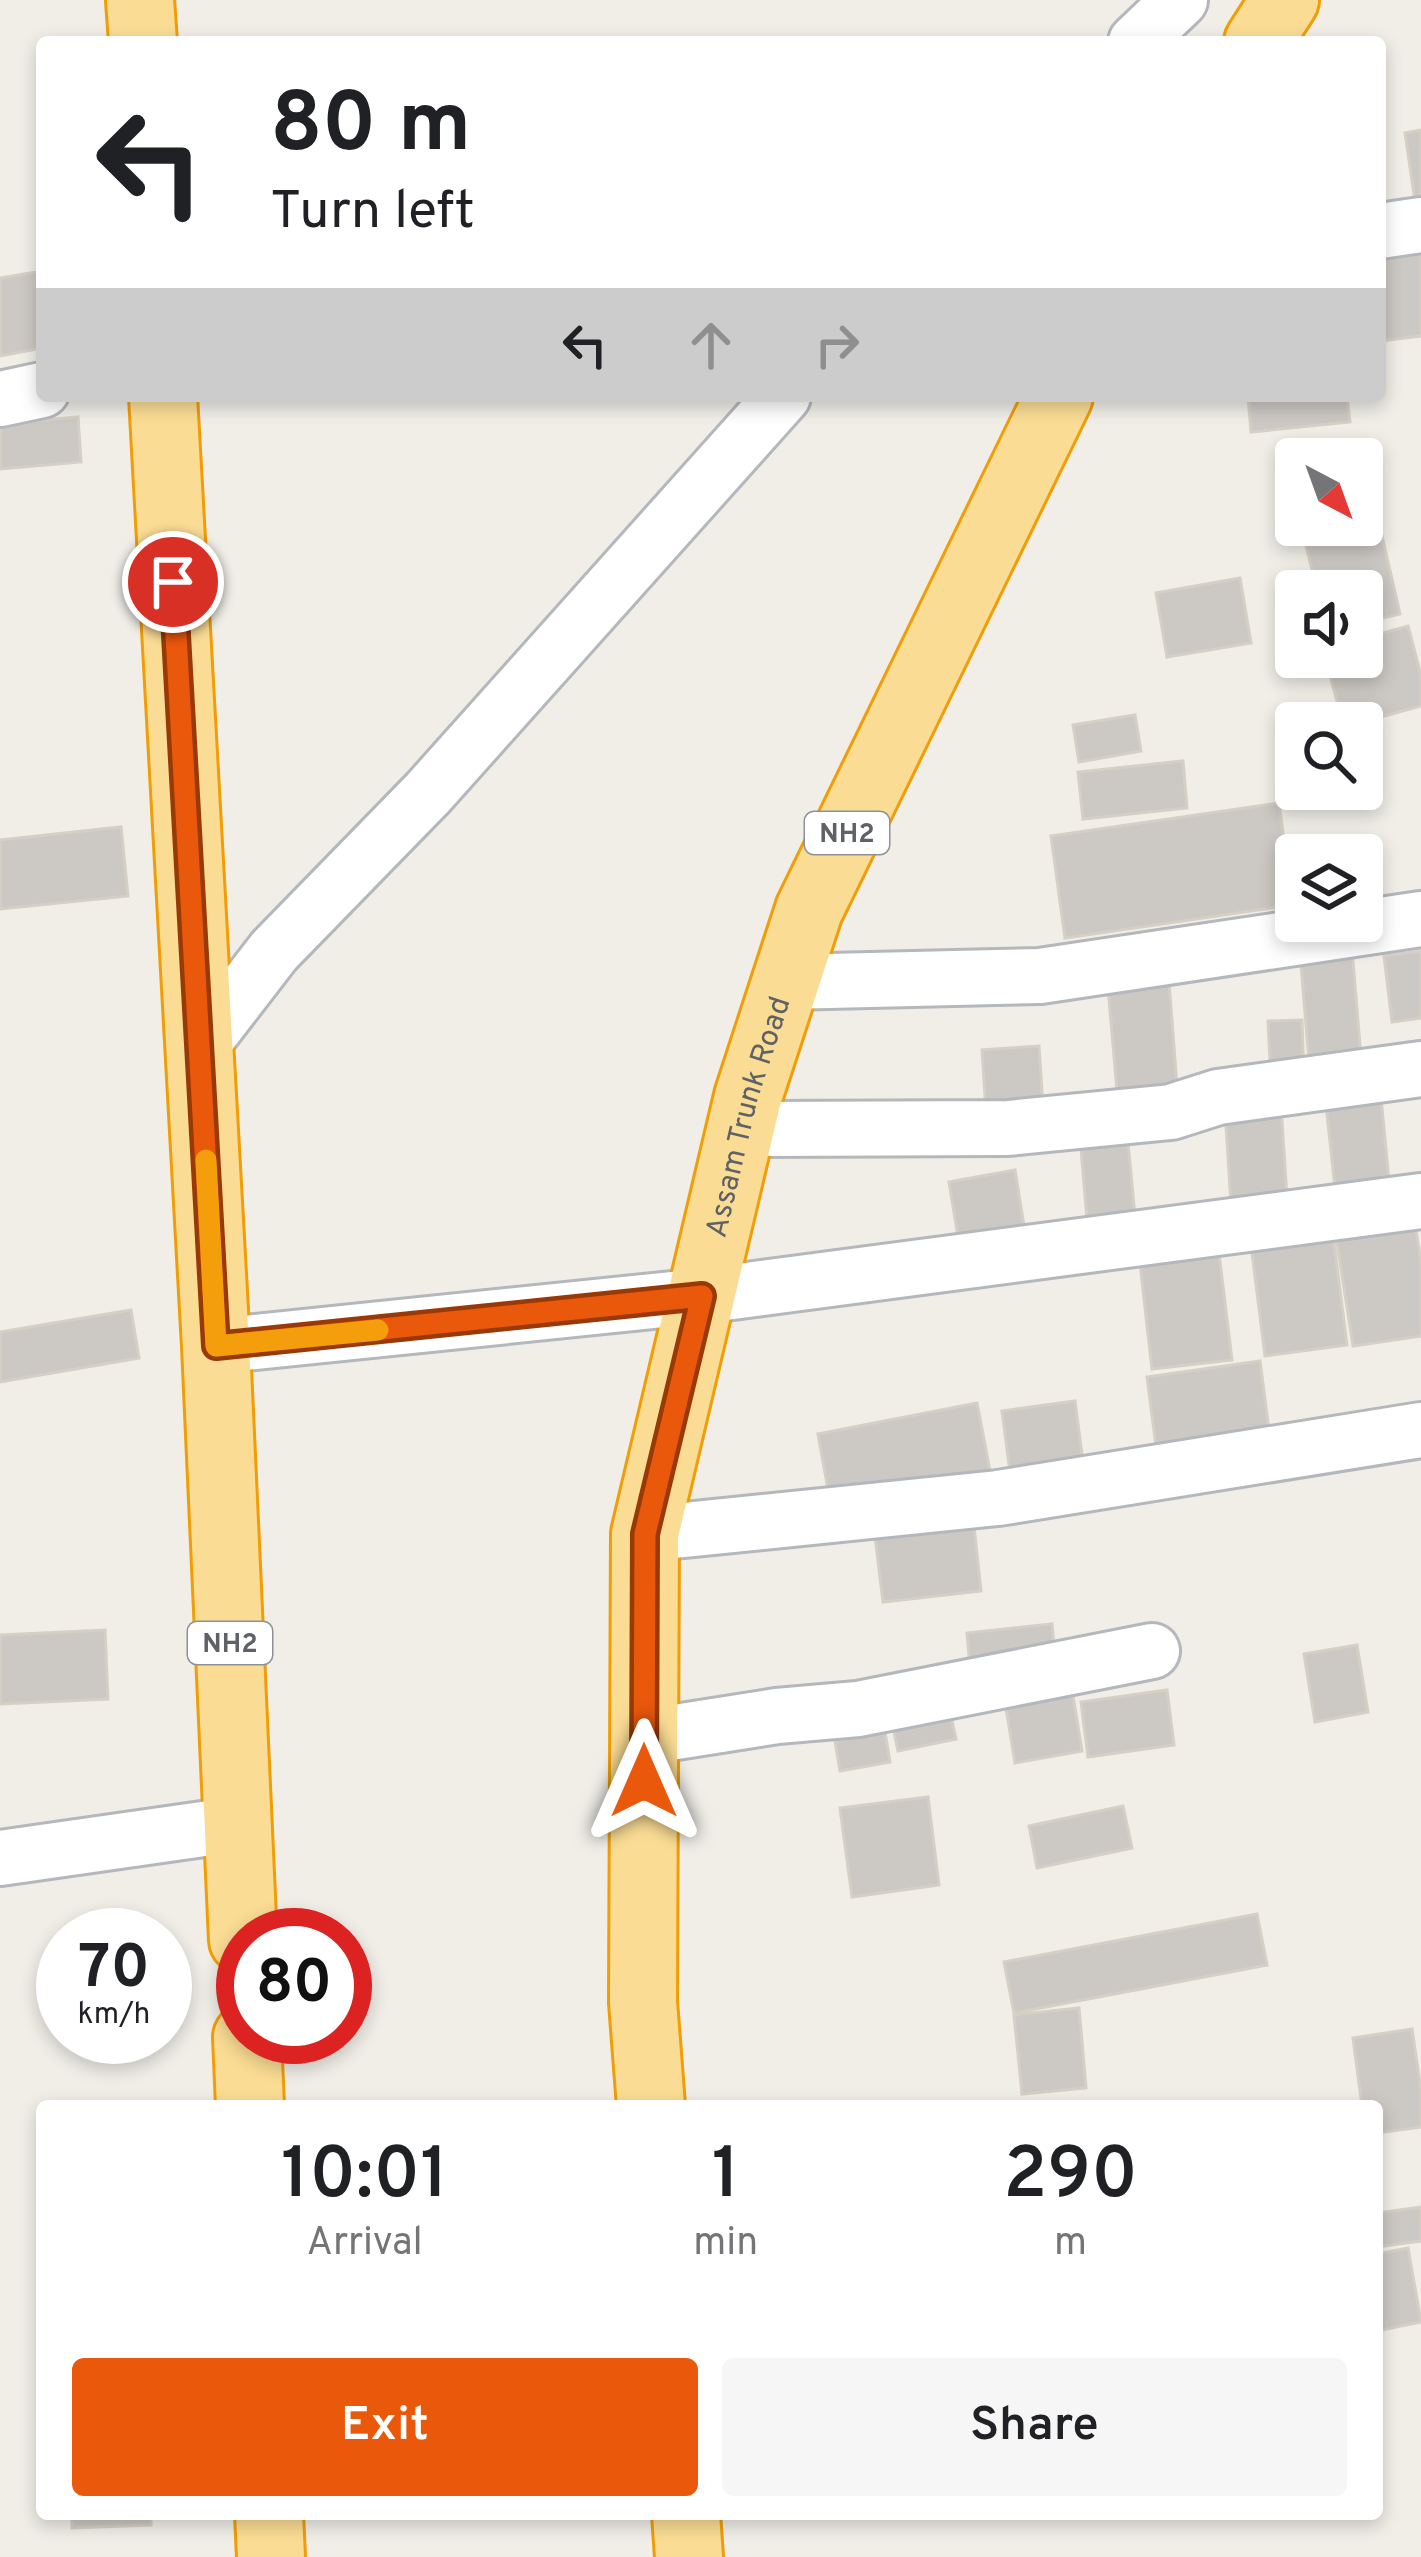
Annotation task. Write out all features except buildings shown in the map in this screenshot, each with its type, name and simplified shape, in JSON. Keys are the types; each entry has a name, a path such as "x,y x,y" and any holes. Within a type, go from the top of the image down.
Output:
{"highway":[{"path":"140,0 143,36"},
{"path":"1262,36 1286,0"},
{"name":"NH2","path":"163,402 242,1908"},
{"name":"Assam Trunk Road","path":"651,2100 643,2002 645,1534 748,1097 809,910 1056,402"},
{"path":"248,2064 250,2100"},
{"path":"269,2520 271,2557"},
{"path":"686,2520 689,2557"}],"street":[{"path":"1142,36 1180,0"},
{"path":"1386,230 1421,225"},
{"path":"0,399 36,391"},
{"path":"200,1047 274,952 428,793 778,402"},
{"path":"786,982 1040,976 1421,919"},
{"path":"741,1129 1008,1128 1171,1112 1218,1096 1421,1069"},
{"path":"216,1346 702,1296 1421,1201"},
{"path":"645,1534 998,1498 1421,1430"},
{"path":"644,1737 858,1709 1152,1651"},
{"path":"0,1858 238,1824"}],"slow traffic":[{"path":"206,1160 216,1346 378,1330"}],"route":[{"path":"173,582 216,1346 702,1296 645,1534 644,1781"}]}
